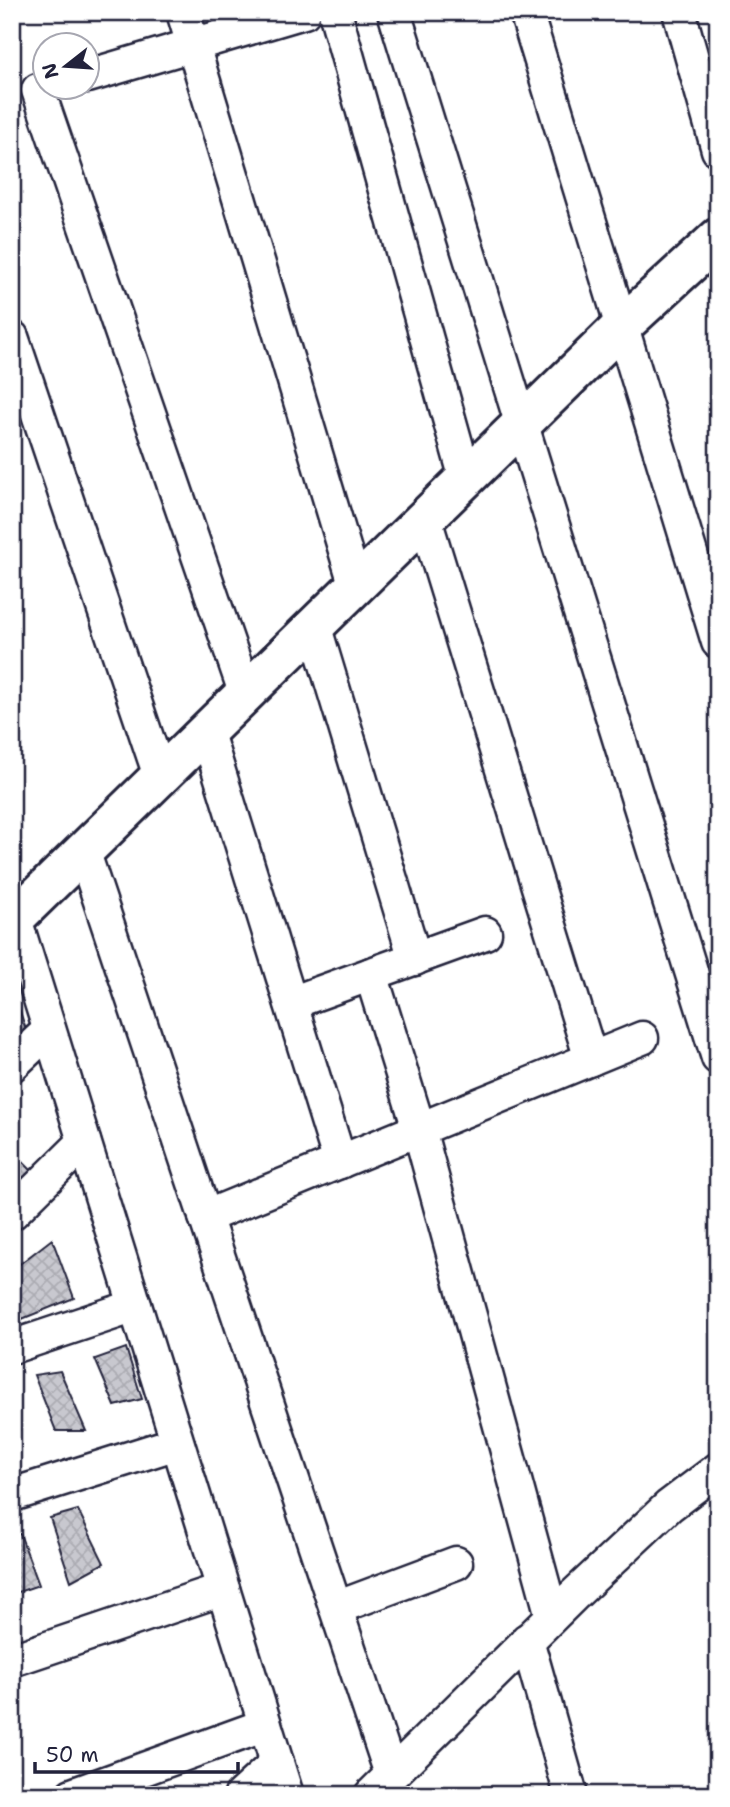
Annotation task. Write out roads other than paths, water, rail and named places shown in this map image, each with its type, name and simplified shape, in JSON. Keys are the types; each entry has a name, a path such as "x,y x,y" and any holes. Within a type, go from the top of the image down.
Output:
{"street":[{"path":"183,12 356,587"},
{"path":"102,72 304,12"},
{"path":"335,12 466,479"},
{"path":"394,12 718,1058"},
{"path":"526,12 718,642"},
{"path":"679,12 718,150"},
{"path":"37,102 246,695"},
{"path":"287,1795 13,917 161,779 621,327 717,244"},
{"path":"12,337 161,779"},
{"path":"425,519 591,1059"},
{"path":"315,628 415,959"},
{"path":"207,733 340,1161"},
{"path":"84,853 336,1608 381,1784"},
{"path":"291,1003 485,933"},
{"path":"371,974 419,1129 552,1616"},
{"path":"12,1065 50,1030"},
{"path":"205,1217 642,1038"},
{"path":"12,1213 84,1142"},
{"path":"12,1347 135,1306"},
{"path":"12,1495 177,1443"},
{"path":"381,1784 668,1506 718,1469"},
{"path":"336,1608 456,1563"},
{"path":"12,1660 223,1589"},
{"path":"527,1640 571,1795"},
{"path":"72,1795 265,1724"},
{"path":"240,1795 276,1762"}]}
